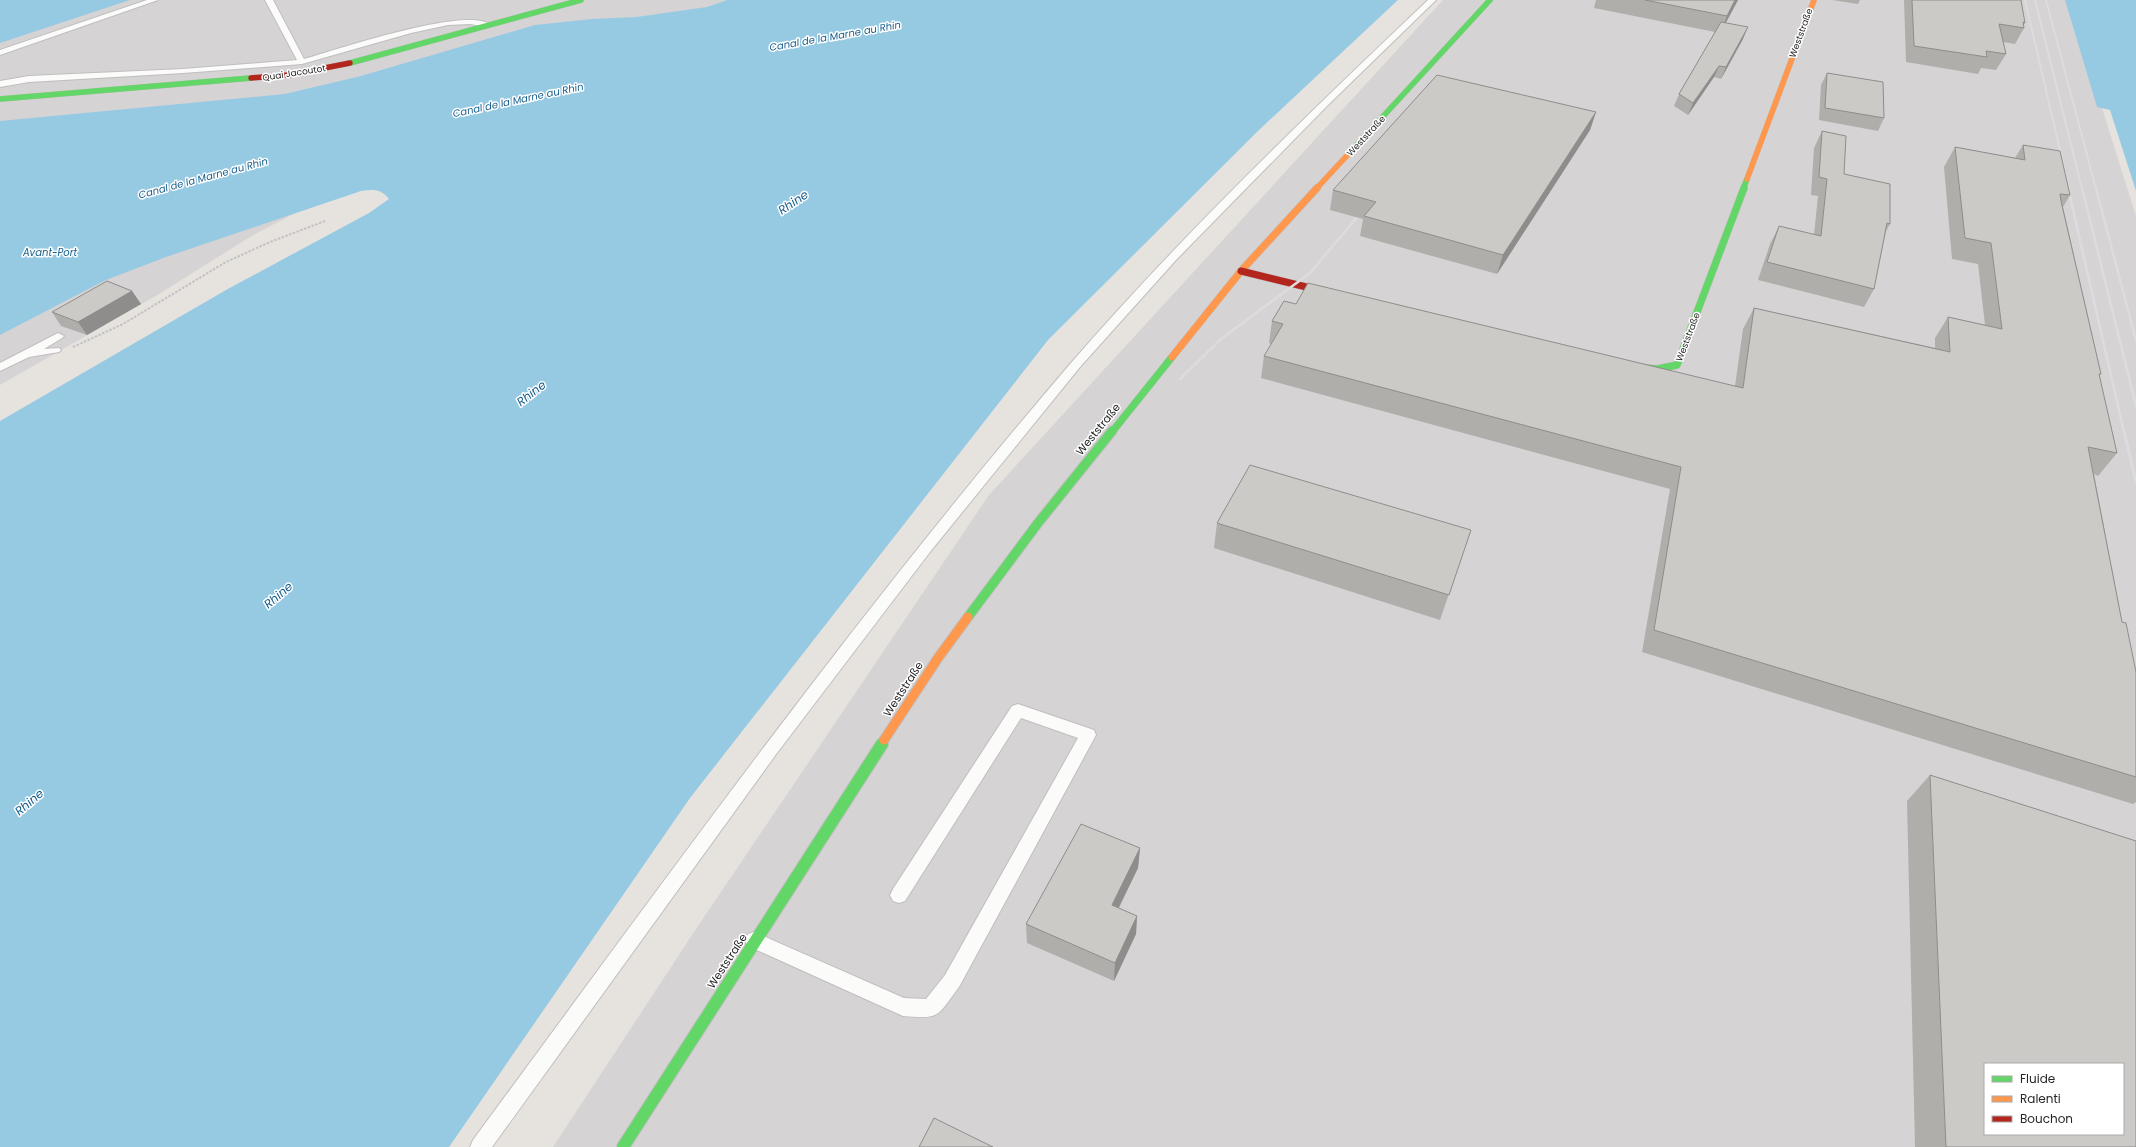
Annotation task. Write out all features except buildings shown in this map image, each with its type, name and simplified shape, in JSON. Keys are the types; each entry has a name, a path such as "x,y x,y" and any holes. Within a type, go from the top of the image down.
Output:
{"street":[{"name":"Quai Jacoutot","path":"0,99 289,75 348,63 581,0"},
{"name":"Weststraße","path":"623,1147 754,940 938,658 1038,523 1241,271 1490,0"},
{"name":"Weststraße","path":"1627,365 1657,370 1670,369 1677,365 1814,0"},
{"path":"1241,271 1341,296"}],"lane":[{"path":"0,53 154,0"},
{"path":"269,0 302,62"},
{"path":"480,1147 771,748 924,549 1076,365 1172,258 1325,103 1432,0"},
{"path":"0,84 29,79 183,72 302,62 410,31 448,23 470,22 487,26"},
{"path":"0,368 58,336"},
{"path":"20,357 55,350"},
{"path":"754,940 903,1007 930,1009 952,982 1088,735 1018,710 899,894"}],"path":[{"path":"55,350 78,346 123,324 226,262 270,242 325,221"}],"shaded area":[{"path":"0,0 726,0 489,112 253,235 159,294 0,385"},
{"path":"1443,0 2068,0 2136,216 2136,1147 553,1147 696,929 989,495"}],"water":[{"path":"0,0 130,0 0,43"},
{"path":"727,0 1398,0 1260,129 1048,340 690,798 449,1147 0,1147 0,421 226,290 369,213 389,199 377,190 361,191 166,257 106,280 0,335 0,121 285,94 361,76 535,25 592,19 637,17 707,7"},
{"path":"2065,0 2136,0 2136,191 2110,110 2097,107"}],"railway":[{"path":"2025,0 2069,189"},
{"path":"2035,0 2082,189"},
{"path":"2046,0 2096,189"},
{"path":"2068,188 2124,432"},
{"path":"2082,188 2136,406"},
{"path":"2096,188 2136,341"},
{"path":"1180,379 1221,339 1310,273 1364,209"},
{"path":"2124,431 2136,482"}],"traffic: fast":[{"path":"350,63 581,0"},
{"path":"1354,148 1490,0"},
{"path":"0,99 251,78"},
{"path":"1636,367 1657,369 1677,365 1747,179"},
{"path":"968,617 1038,523 1172,357"},
{"path":"623,1147 884,740"}],"traffic: slow":[{"path":"1747,179 1814,0"},
{"path":"1172,357 1241,271 1354,148"},
{"path":"884,740 938,658 968,617"}],"traffic: jam":[{"path":"251,78 289,75 350,63"},
{"path":"1241,271 1335,294"}],"water label":[{"name":"Canal de la Marne au Rhin","path":"835,36"},
{"name":"Canal de la Marne au Rhin","path":"518,100"},
{"name":"Canal de la Marne au Rhin","path":"203,178"},
{"name":"Rhine","path":"793,202"},
{"name":"Avant-Port","path":"50,252"},
{"name":"Rhine","path":"531,393"},
{"name":"Rhine","path":"278,595"},
{"name":"Rhine","path":"29,802"}]}
